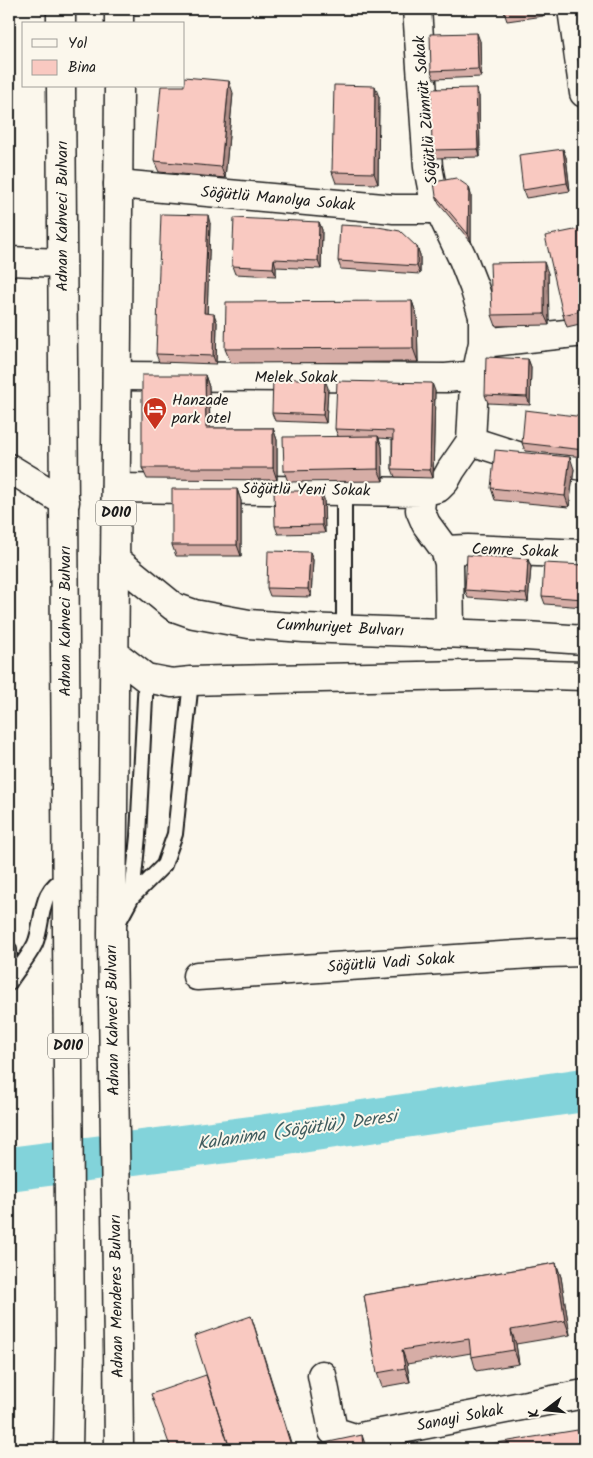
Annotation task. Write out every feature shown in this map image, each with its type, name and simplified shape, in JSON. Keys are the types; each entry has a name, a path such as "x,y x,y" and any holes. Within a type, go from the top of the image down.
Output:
{"main road":[{"path":"61,9 61,22"},
{"path":"119,9 119,22"},
{"name":"Söğütlü Zümrüt Sokak","path":"417,9 428,167 434,198 463,259 483,316 483,343 474,385 471,441"},
{"path":"572,9 584,93"},
{"name":"Adnan Kahveci Bulvarı","path":"61,88 68,937 70,1347 68,1449"},
{"name":"Adnan Kahveci Bulvarı","path":"115,1143 112,938 119,88"},
{"name":"Söğütlü Manolya Sokak","path":"118,184 394,209 439,209"},
{"path":"9,261 62,263"},
{"path":"483,343 584,332"},
{"name":"Melek Sokak","path":"117,376 446,378 476,375"},
{"path":"471,441 524,458 584,466"},
{"name":"Söğütlü Yeni Sokak","path":"116,488 422,492 438,488 445,481 471,441"},
{"path":"9,468 64,502"},
{"name":"Cemre Sokak","path":"422,492 420,510 426,524 445,550 449,563 450,633"},
{"name":"Cemre Sokak","path":"445,550 468,548 584,554"},
{"name":"Cumhuriyet Bulvarı","path":"115,559 174,606 194,614 249,624 584,640"},
{"path":"115,654 146,678 172,683 191,681 515,674 584,676"},
{"name":"Söğütlü Vadi Sokak","path":"198,976 584,952"},
{"name":"Adnan Menderes Bulvarı","path":"115,1143 118,1449"},
{"name":"Sanayi Sokak","path":"322,1376 333,1431 355,1438 584,1394"}],"lane":[{"path":"344,491 344,629"},
{"path":"132,897 138,836 146,678"},
{"path":"112,938 132,897 164,865 175,834 191,681"},
{"path":"9,982 28,956 35,942 44,902 50,890 57,882 67,878"},
{"path":"9,949 9,982"}],"building":[{"path":"477,33 478,69 431,71 430,34"},
{"path":"584,58 584,84 578,59"},
{"path":"185,77 229,81 221,167 154,161 161,88 185,88"},
{"path":"334,85 375,86 374,173 332,172"},
{"path":"476,88 478,149 432,150 431,89"},
{"path":"563,149 567,183 523,190 519,155"},
{"path":"456,178 469,187 468,234 436,196 434,182"},
{"path":"161,214 208,215 204,313 214,314 213,356 156,354"},
{"path":"234,218 319,222 318,261 274,259 273,268 232,266"},
{"path":"340,225 378,227 400,231 417,247 417,266 338,261"},
{"path":"584,228 584,310 563,315 545,236"},
{"path":"544,262 544,314 492,315 490,263"},
{"path":"412,301 413,348 225,349 226,302"},
{"path":"486,357 528,359 527,397 485,395"},
{"path":"142,375 205,375 206,428 273,428 273,468 142,468"},
{"path":"273,378 325,380 323,415 272,413"},
{"path":"337,381 432,383 430,470 392,469 393,431 335,429"},
{"path":"525,410 584,417 584,450 522,443"},
{"path":"378,436 378,469 284,471 283,437"},
{"path":"495,450 570,457 565,496 491,488"},
{"path":"172,489 237,489 237,545 172,545"},
{"path":"274,491 321,491 322,525 275,526"},
{"path":"268,551 310,552 308,589 267,588"},
{"path":"467,555 528,559 526,594 465,590"},
{"path":"544,563 584,565 584,599 542,596"},
{"path":"556,1263 565,1321 511,1330 514,1350 471,1357 469,1339 402,1350 405,1368 377,1373 364,1295"},
{"path":"251,1316 292,1449 230,1449 194,1336"},
{"path":"206,1375 230,1449 171,1449 151,1394"},
{"path":"584,1429 584,1449 459,1449"},
{"path":"362,1435 363,1449 296,1449"}],"waterway":[{"name":"Kalanima (Söğütlü) Deresi","path":"9,1169 259,1137 584,1090"}],"place":[{"name":"Hanzade park otel","path":"155,430"}]}
